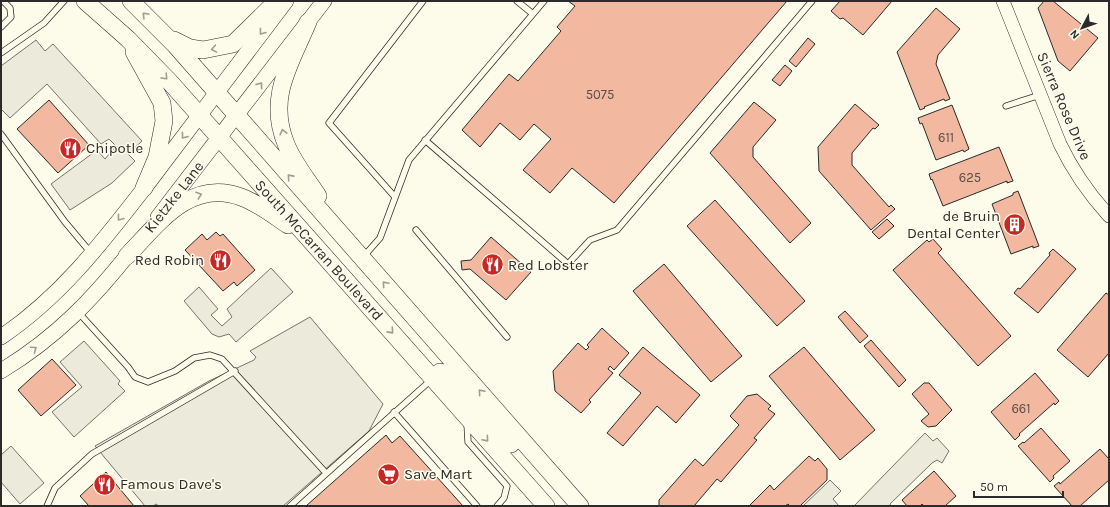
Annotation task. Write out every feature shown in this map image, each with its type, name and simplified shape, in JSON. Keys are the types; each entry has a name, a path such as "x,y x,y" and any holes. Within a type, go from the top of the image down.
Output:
{"main road":[{"name":"South McCarran Boulevard","path":"85,1 128,39 169,81 199,117 546,506"},
{"name":"South McCarran Boulevard","path":"131,1 164,34 580,505"},
{"path":"164,34 190,48 203,50 233,44 277,1"},
{"name":"Kietzke Lane","path":"1,337 48,302 92,254 199,117 215,93 286,1"},
{"name":"Kietzke Lane","path":"1,371 45,342 78,312 127,256 219,139 324,1"},
{"path":"308,22 283,80 278,96 278,110 286,144 318,197 358,253"},
{"path":"128,39 162,104 164,122 156,157 144,188"},
{"path":"127,256 162,219 184,202 207,192 217,192 242,197 308,238"},
{"path":"433,378 440,372 448,375 538,475 580,505"}],"street":[{"name":"Sierra Rose Drive","path":"1003,1 1070,166 1087,190 1109,216"}],"lane":[{"path":"1,27 11,17 10,8 3,1"},
{"path":"1,53 44,22 64,1"},
{"path":"395,197 329,123 423,1"},
{"path":"517,1 533,14"},
{"path":"358,253 380,238 409,160 544,1"},
{"path":"426,140 568,264 590,240 617,230 812,1"},
{"path":"1006,106 1041,95"},
{"path":"1,134 65,222 92,254"},
{"path":"416,230 507,336"},
{"path":"78,312 128,367 134,377 148,382 175,371 194,358 210,355 222,358 326,473"},
{"path":"47,506 55,488 92,454 235,372"},
{"path":"290,506 433,378"},
{"path":"394,412 477,506"},
{"path":"467,417 468,442 507,486 504,498 497,506"}],"shaded area":[{"path":"36,40 45,51 53,44 142,141 128,154 135,161 112,183 70,210 51,184 97,150 105,159 116,146 109,139 101,144 47,84 10,118 1,109 1,66"},
{"path":"271,268 293,292 236,342 229,334 219,337 212,334 184,301 199,287 218,309 211,315 222,326 232,317 227,309"},
{"path":"310,317 383,404 369,431 283,506 159,506 156,504 153,506 145,506 95,446 209,381 254,360 256,357 250,351"},
{"path":"84,341 120,381 118,384 125,391 74,437 52,412 82,387 60,362"},
{"path":"925,433 933,441 937,438 949,451 942,463 937,460 932,463 890,504 891,506 854,506"},
{"path":"11,446 44,483 20,504 1,482 1,455"},
{"path":"830,480 841,491 833,499 839,506 803,506"}],"building":[{"path":"568,1 787,1 614,203 572,168 550,193 523,170 551,139 534,124 520,140 500,123 480,147 462,130 509,74 518,81 561,31 557,27 575,6"},
{"path":"840,1 892,1 863,35 843,18 840,19 831,11"},
{"path":"1044,1 1053,1 1098,38 1070,71 1058,61 1038,8"},
{"path":"936,8 960,29 938,55 936,64 950,99 945,101 944,99 920,110 897,52"},
{"path":"808,38 815,44 796,67 789,61"},
{"path":"785,65 792,71 780,86 772,80"},
{"path":"49,100 89,145 58,173 17,129"},
{"path":"754,102 776,120 753,147 753,157 811,223 790,243 710,153"},
{"path":"855,104 879,125 875,129 873,128 852,153 852,165 889,207 891,205 895,209 871,230 819,171 818,147"},
{"path":"952,105 969,149 964,152 963,150 936,160 922,123 920,124 918,118"},
{"path":"999,147 1013,181 1007,183 1007,181 943,206 929,174"},
{"name":"de Bruin Dental Center","path":"1018,191 1039,246 1033,248 1033,246 1011,254 992,204 1013,195 1013,193"},
{"path":"715,200 805,301 777,326 687,226"},
{"path":"887,219 894,226 879,239 872,232"},
{"name":"Red Robin","path":"216,232 220,236 223,234 255,270 237,286 234,282 223,291 185,250 202,234 207,240"},
{"name":"Red Lobster","path":"491,237 531,272 506,300 470,269 462,270 461,261 471,260"},
{"path":"933,239 942,249 938,253 1011,336 978,366 893,270 927,240 929,242"},
{"path":"1053,249 1076,269 1038,313 1014,293 1018,288 1020,289 1050,255 1049,253"},
{"path":"664,264 742,356 711,382 633,291"},
{"path":"1106,293 1109,295 1109,353 1088,377 1057,350"},
{"path":"845,311 868,336 860,343 838,317"},
{"path":"602,328 629,353 614,370 610,366 608,369 613,373 589,400 591,402 581,413 555,391 553,371 578,343 586,350 589,347 587,345"},
{"path":"871,340 906,380 899,387 864,346"},
{"path":"643,347 700,395 676,423 657,406 623,446 607,433 641,393 619,375"},
{"path":"804,347 875,430 840,460 769,376"},
{"path":"52,359 76,385 41,416 18,390"},
{"path":"1035,373 1059,401 1055,405 1054,403 1019,434 1020,435 1015,440 991,412"},
{"path":"924,383 929,383 952,410 936,426 928,427 921,421 929,414 912,394"},
{"path":"757,394 771,406 768,409 775,414 754,438 757,440 721,482 717,479 694,506 659,506 659,500 695,459 703,466 739,425 730,416 747,396"},
{"path":"1041,428 1070,461 1053,476 1054,478 1050,482 1018,446 1023,442 1024,443"},
{"name":"Save Mart","path":"386,435 392,443 400,436 463,506 306,506"},
{"path":"1100,449 1109,459 1109,480 1080,506 1072,506 1054,486 1059,482 1060,484"},
{"path":"809,456 815,461 818,458 827,469 827,480 800,506 790,506 788,504 785,506 749,506 770,485 774,490"},
{"path":"934,471 956,496 945,506 924,506 922,504 920,506 907,506 902,500"},
{"name":"Famous Dave's","path":"106,472 134,506 89,506 80,496"}],"place":[{"name":"Chipotle","path":"71,148"},
{"name":"de Bruin Dental Center","path":"1015,225"},
{"name":"Red Robin","path":"220,260"},
{"name":"Red Lobster","path":"492,265"},
{"name":"Save Mart","path":"388,474"},
{"name":"Famous Dave's","path":"105,484"}]}
